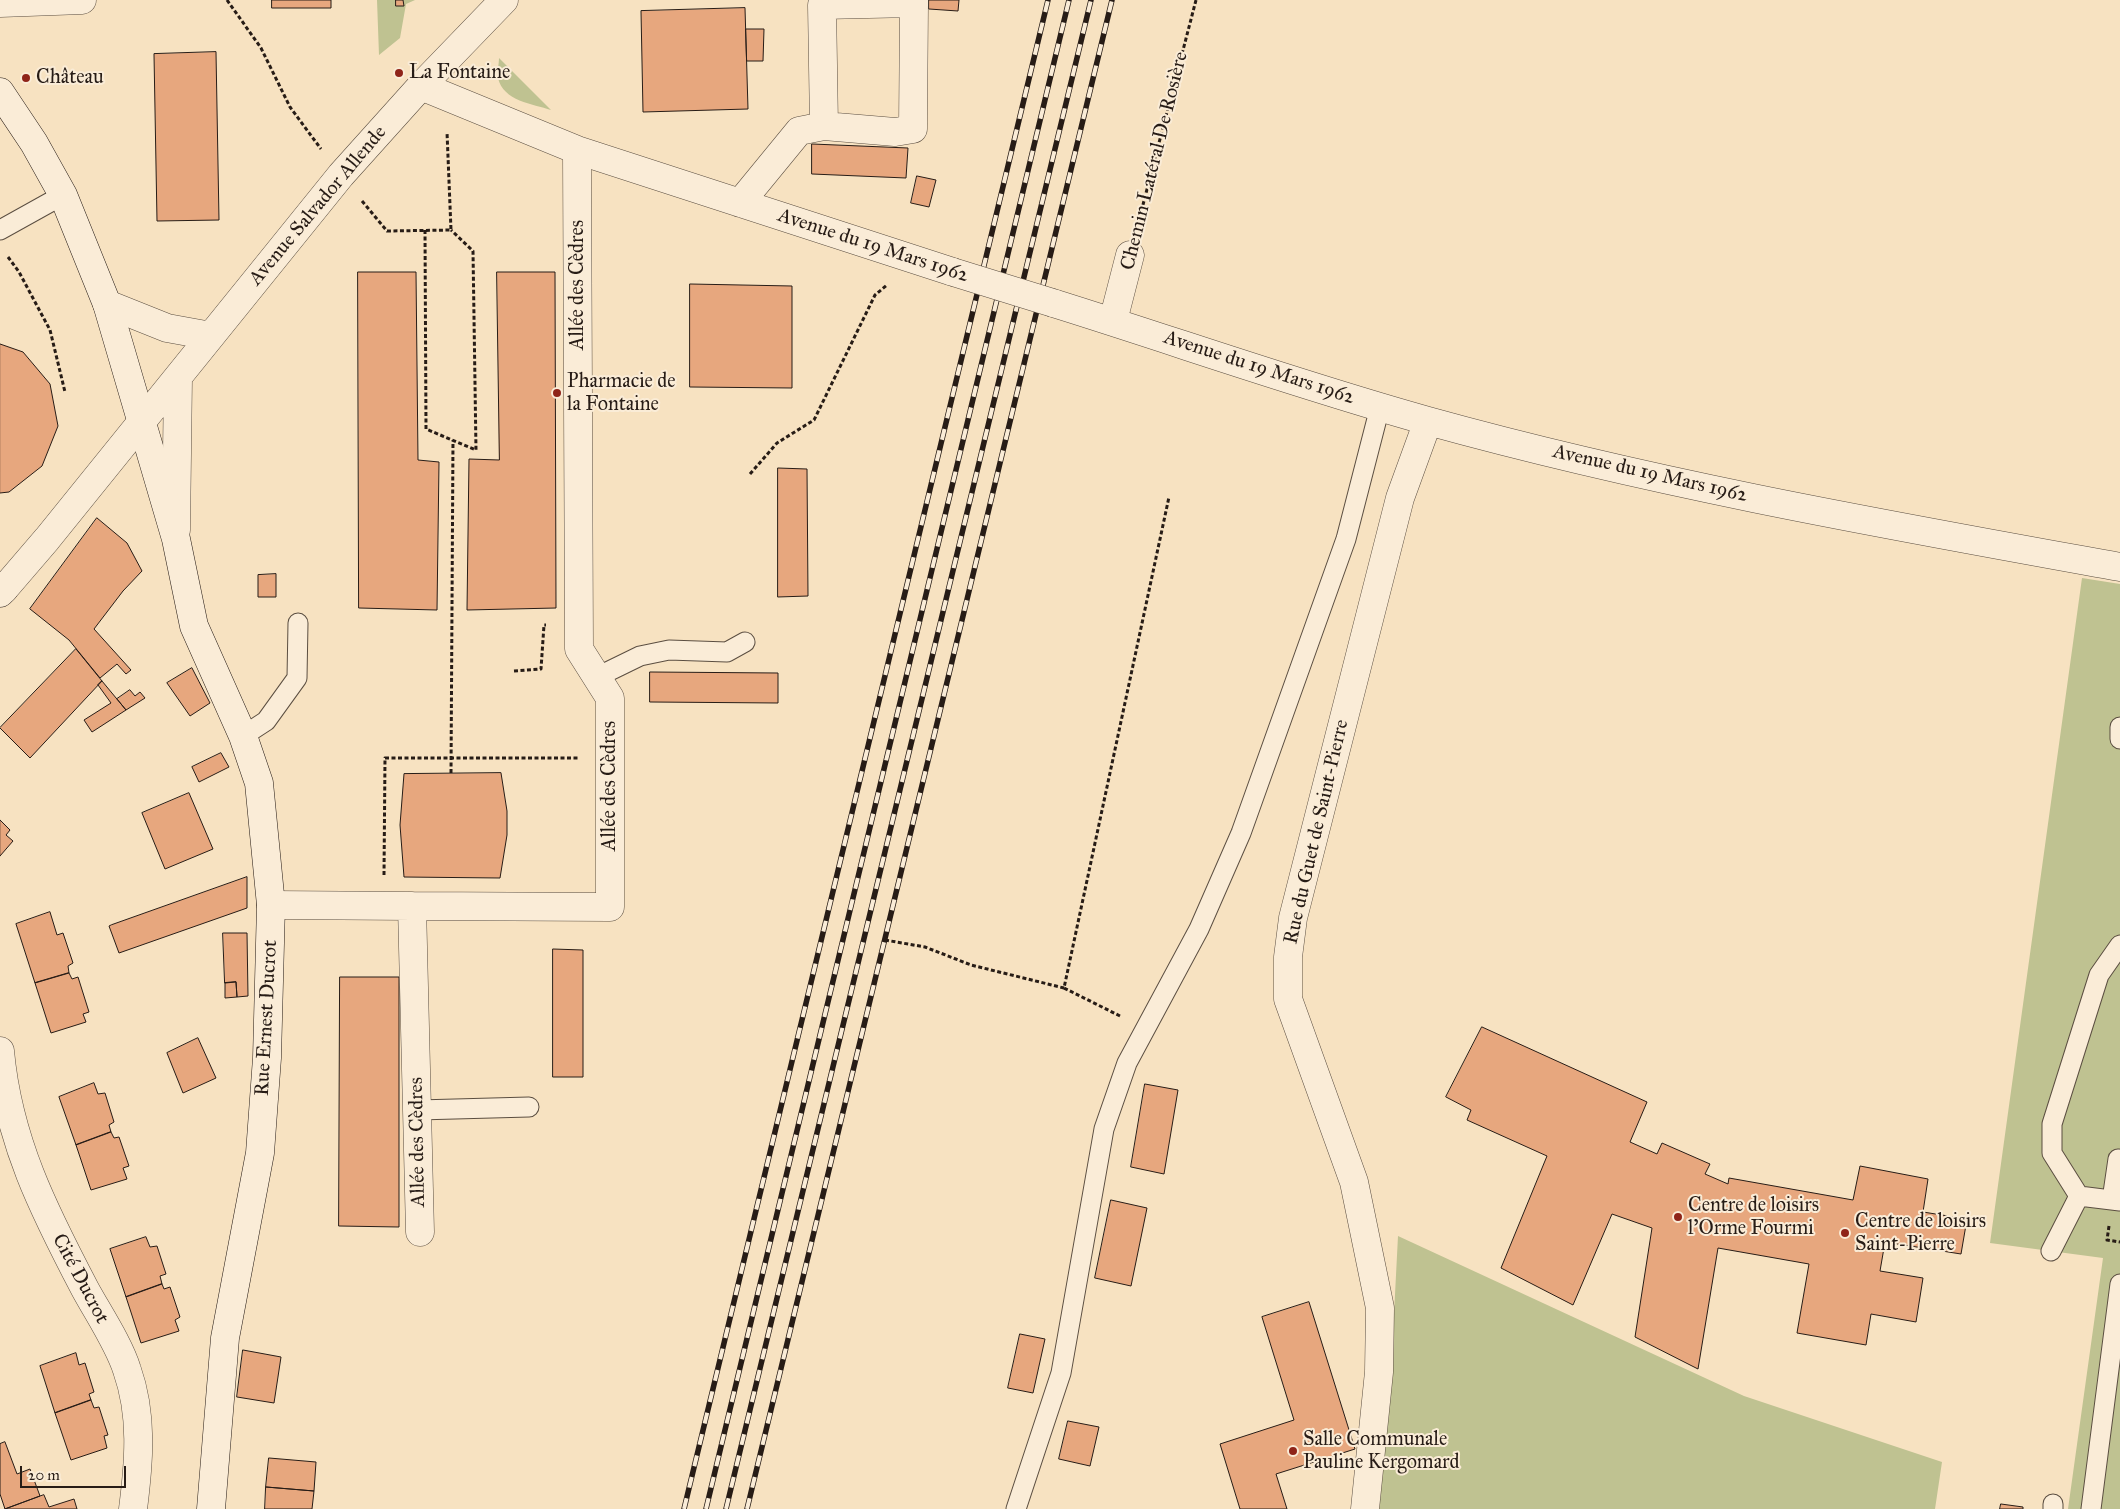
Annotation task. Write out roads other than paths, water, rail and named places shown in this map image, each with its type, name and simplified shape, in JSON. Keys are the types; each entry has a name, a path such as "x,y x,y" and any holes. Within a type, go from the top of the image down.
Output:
{"street":[{"path":"0,4 82,0"},
{"name":"Avenue Salvador Allende","path":"1,590 142,421 341,175 421,86 504,0"},
{"path":"740,203 799,131 824,126 895,132 913,129 914,1 822,5 824,126"},
{"name":"Avenue du 19 Mars 1962","path":"421,86 577,150 915,260 1428,421 1657,479 2120,567"},
{"path":"0,92 34,143 63,196 107,304 176,539"},
{"name":"Allée des Cèdres","path":"420,1232 412,906 610,907 610,698 579,650 577,150"},
{"name":"Chemin Latéral De Rosière","path":"1113,321 1130,255"},
{"path":"107,304 168,328 211,336"},
{"path":"176,539 178,377"},
{"name":"Rue du Guet de Saint-Pierre","path":"1365,1509 1378,1372 1380,1308 1354,1182 1288,999 1288,957 1293,918 1400,498 1428,421"},
{"name":"Rue Ernest Ducrot","path":"176,539 194,626 243,736 259,783 271,905 267,1058 260,1153 225,1338 211,1509"},
{"path":"271,905 412,906"},
{"name":"Cité Ducrot","path":"0,1051 3,1081 12,1122 24,1160 56,1233 127,1369 136,1402 139,1432 138,1472 133,1509"}],"lane":[{"path":"0,230 63,196"},
{"path":"1016,1509 1061,1373 1104,1129 1128,1063 1199,929 1241,834 1346,539 1380,407"},
{"path":"243,736 266,721 297,678 298,623"},
{"path":"597,677 640,656 669,650 727,652 745,642"},
{"path":"2120,727 2120,739"},
{"path":"2079,1196 2052,1153 2052,1124 2099,976 2120,945"},
{"path":"418,1110 529,1107"},
{"path":"2079,1196 2116,1201 2118,1159 2120,1160"},
{"path":"2051,1251 2079,1196"},
{"path":"2091,1509 2112,1414 2120,1284"}],"railway":[{"path":"684,1509 1048,0"},
{"path":"706,1509 1069,0"},
{"path":"726,1509 1091,0"},
{"path":"747,1509 1112,0"}],"place":[{"name":"La Fontaine","path":"399,73"},
{"name":"Château","path":"26,78"},
{"name":"Pharmacie de la Fontaine","path":"557,393"},
{"name":"Centre de loisirs l'Orme Fourmi","path":"1678,1217"},
{"name":"Centre de loisirs Saint-Pierre","path":"1845,1233"},
{"name":"Salle Communale Pauline Kergomard","path":"1293,1451"}]}
